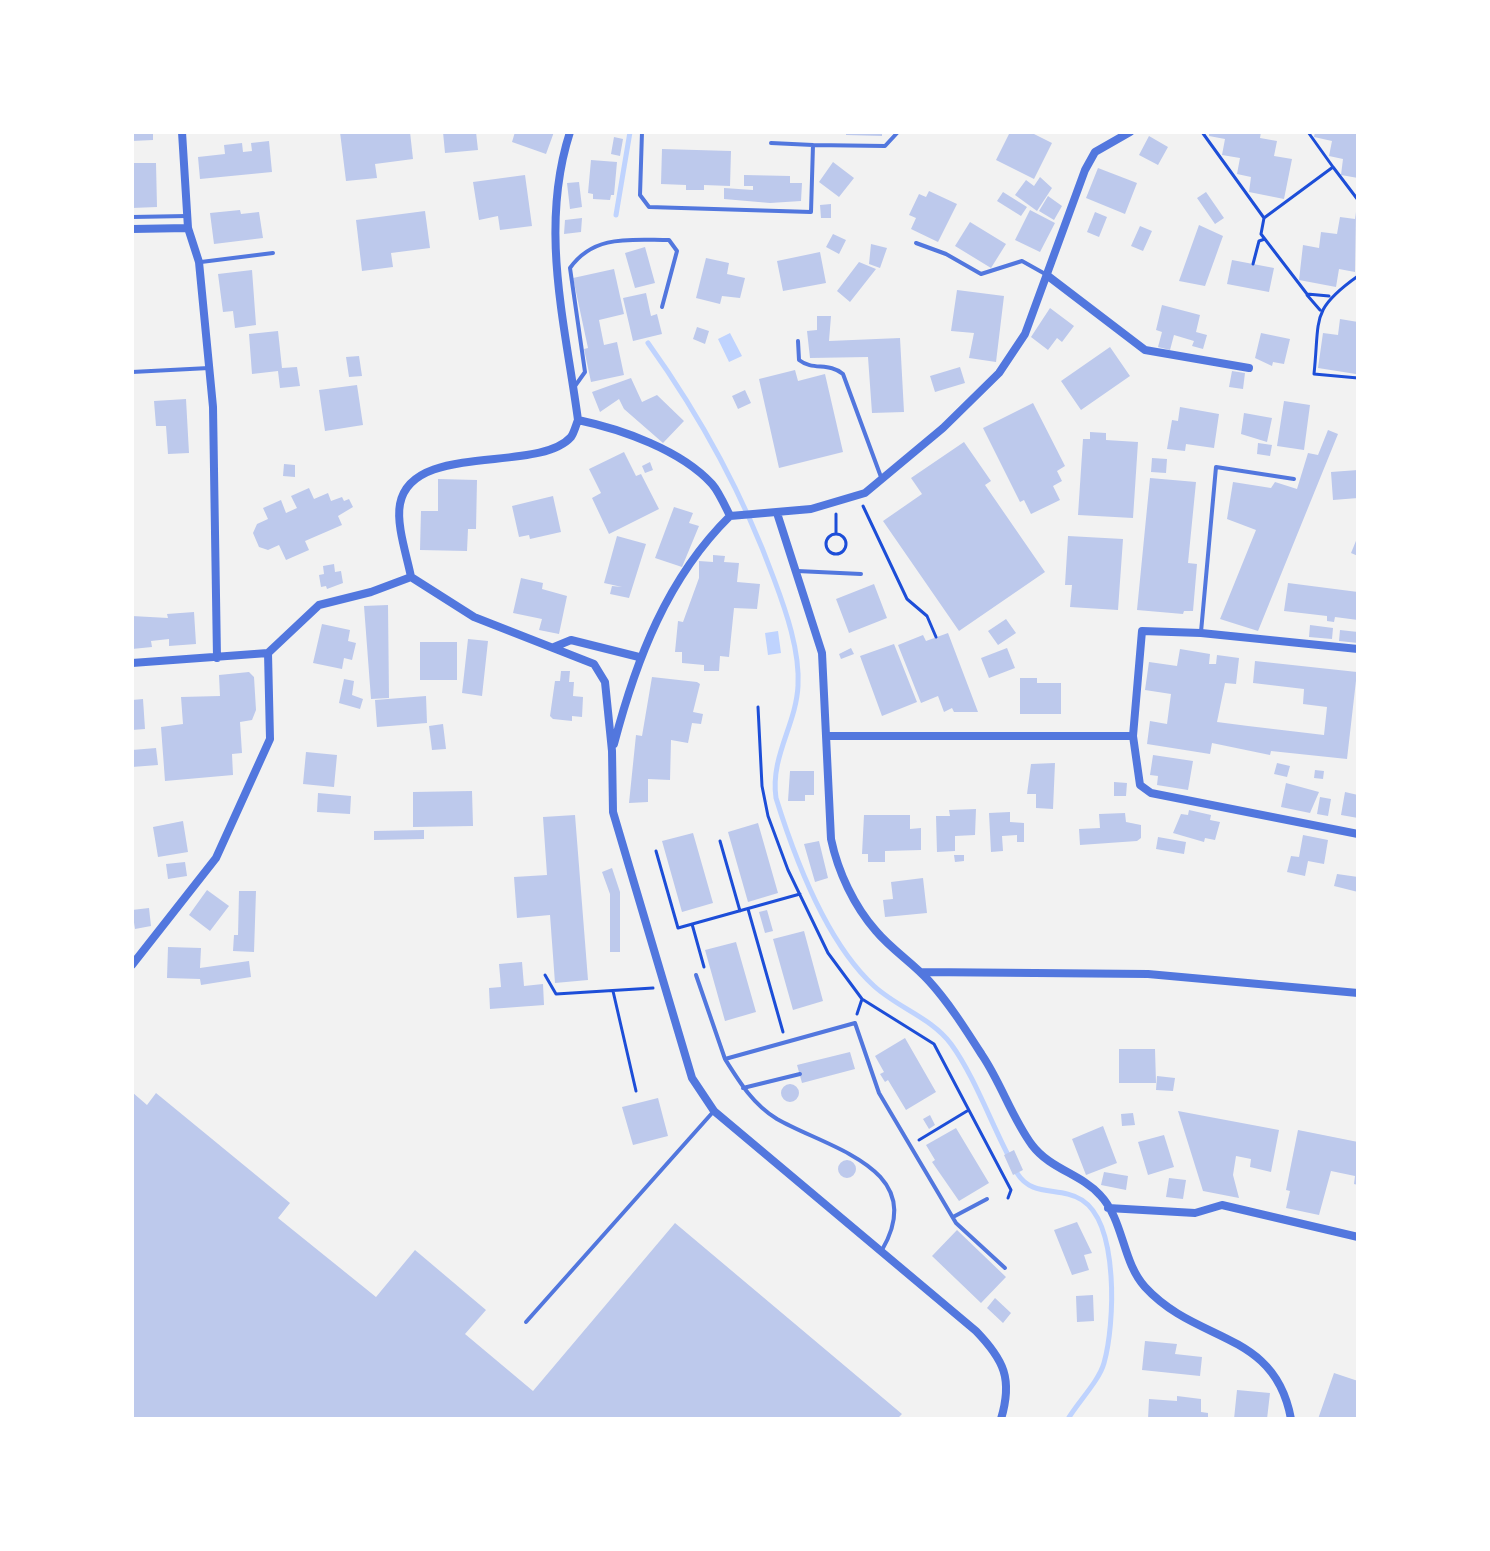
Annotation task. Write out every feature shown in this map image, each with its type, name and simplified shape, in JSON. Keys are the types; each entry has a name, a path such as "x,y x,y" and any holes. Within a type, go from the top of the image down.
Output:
{"street":[{"path":"182,132 188,228 199,262 210,368 217,658"},
{"path":"570,132 556,194 555,252 559,311 578,420 572,437 553,448 440,468 413,481 399,506 411,577 474,617 594,664 605,682 612,751 613,812 692,1078 714,1111 997,1353 1008,1386 1001,1419"},
{"path":"612,751 639,657 705,541 735,516 777,513 858,495 882,481 999,373 1025,334 1090,161 1095,152 1130,132"},
{"path":"132,229 188,228"},
{"path":"1048,276 1145,350 1249,368"},
{"path":"578,420 622,429 691,467 713,485 735,516"},
{"path":"777,513 822,653 831,839 837,865 875,931 920,972 984,1057 1032,1145 1054,1167 1100,1194 1143,1285 1193,1324 1254,1351 1266,1362 1283,1390 1291,1419"},
{"path":"132,663 268,653 319,605 411,577"},
{"path":"1358,649 1201,633 1142,631 1133,736 1140,785 1151,793 1358,834"},
{"path":"554,647 571,640 639,657"},
{"path":"132,965 216,858 270,739 268,653"},
{"path":"827,736 1133,736"},
{"path":"920,972 1148,974 1358,993"},
{"path":"1108,1208 1195,1213 1222,1205 1358,1237"}],"lane":[{"path":"642,132 640,195 649,207 811,212 813,145"},
{"path":"771,143 885,146 898,132"},
{"path":"132,217 187,216"},
{"path":"574,387 585,372 570,268 580,254 607,240 669,240 677,251 662,307"},
{"path":"916,243 981,274 1022,261 1048,276"},
{"path":"199,262 273,253"},
{"path":"798,341 799,360 806,365 834,366 843,374 882,481"},
{"path":"132,372 210,368"},
{"path":"1201,633 1216,467 1294,479"},
{"path":"797,571 861,574"},
{"path":"696,975 725,1059 743,1088 777,1119 865,1160 887,1183 894,1212 889,1238 881,1252"},
{"path":"725,1059 855,1023 874,1080 954,1220 1005,1268"},
{"path":"743,1088 800,1074"},
{"path":"526,1322 714,1111"},
{"path":"954,1220 987,1199"}],"path":[{"path":"1202,132 1264,218 1261,234 1320,310"},
{"path":"1308,132 1358,200"},
{"path":"1264,218 1279,210 1333,167"},
{"path":"1253,264 1259,241 1265,239"},
{"path":"1358,276 1329,296 1320,310 1314,374 1358,378"},
{"path":"1307,294 1329,296"},
{"path":"858,495 907,599 927,616 936,637"},
{"path":"836,502 836,534"},
{"path":"836,534 843,537 845,544 842,551 835,553 826,543 829,536 836,534"},
{"path":"758,707 762,786 768,816 800,894 841,974 862,999 934,1044 1011,1190 1008,1198"},
{"path":"720,841 740,911"},
{"path":"656,851 678,928 800,894"},
{"path":"748,909 786,1042"},
{"path":"545,975 556,994 665,988"},
{"path":"613,991 636,1091"},
{"path":"855,1023 862,999"},
{"path":"910,1145 967,1111"}],"water":[{"path":"730,333 742,356 729,362 718,339"},
{"path":"778,631 781,653 768,655 765,633"}],"building":[{"path":"132,132 153,132 153,140 132,141"},
{"path":"340,132 410,132 413,159 375,164 377,178 346,181"},
{"path":"443,132 476,132 478,150 445,153"},
{"path":"515,132 554,132 546,154 512,142"},
{"path":"846,132 882,132 882,136 846,135"},
{"path":"1010,132 1030,132 1052,143 1034,179 996,160"},
{"path":"1209,132 1261,132 1260,138 1277,141 1274,156 1292,159 1284,199 1249,192 1251,177 1237,174 1240,158 1222,155 1225,139 1209,136"},
{"path":"1315,132 1358,132 1358,178 1341,175 1343,159 1329,156 1332,141 1314,137"},
{"path":"1149,136 1168,147 1158,165 1139,155"},
{"path":"614,137 623,139 620,156 611,154"},
{"path":"269,141 272,172 200,179 198,157 225,154 224,145 242,143 243,152 252,151 251,143"},
{"path":"662,149 731,151 730,186 704,185 704,190 686,190 686,185 661,184"},
{"path":"591,160 617,162 614,195 610,200 593,199 593,194 588,193"},
{"path":"833,162 854,178 839,197 819,182"},
{"path":"132,163 156,163 157,207 132,208"},
{"path":"1098,168 1137,183 1125,214 1086,198"},
{"path":"525,175 532,226 500,230 498,216 479,220 473,182"},
{"path":"744,175 790,176 790,183 802,183 801,201 770,203 724,199 724,188 753,190 753,186 744,186"},
{"path":"1040,177 1052,188 1037,211 1015,195 1026,180 1034,186"},
{"path":"579,182 582,207 570,209 567,183"},
{"path":"929,191 957,204 938,242 911,229 916,218 909,215 919,194 926,197"},
{"path":"1003,192 1027,207 1021,216 997,201"},
{"path":"1206,192 1224,218 1215,224 1197,198"},
{"path":"1048,196 1062,206 1054,220 1039,211"},
{"path":"831,204 831,218 821,218 820,205"},
{"path":"240,210 241,214 259,212 263,238 214,244 210,213"},
{"path":"1030,210 1055,223 1040,252 1015,240"},
{"path":"425,211 430,248 391,253 393,267 362,271 356,220"},
{"path":"1095,212 1107,217 1099,237 1087,232"},
{"path":"1356,212 1355,272 1339,269 1336,287 1299,280 1303,245 1319,248 1321,232 1337,234 1340,217 1355,219"},
{"path":"582,218 581,232 564,234 565,220"},
{"path":"970,222 1006,244 991,268 955,246"},
{"path":"1199,225 1223,236 1205,286 1179,281"},
{"path":"1140,226 1152,231 1143,251 1131,246"},
{"path":"833,234 846,240 839,254 826,247"},
{"path":"871,244 887,248 880,268 869,264"},
{"path":"645,247 655,283 635,288 625,253"},
{"path":"820,252 826,283 783,291 777,261"},
{"path":"706,258 729,263 727,274 745,278 740,298 722,296 720,304 696,298"},
{"path":"1232,260 1274,268 1269,292 1227,284"},
{"path":"859,262 876,269 850,302 837,291"},
{"path":"614,269 624,314 599,320 604,345 617,342 624,375 591,382 584,349 588,348 573,278"},
{"path":"252,270 256,325 235,328 233,311 223,312 218,274"},
{"path":"957,290 1004,296 996,362 969,358 974,333 951,331"},
{"path":"646,293 651,316 657,314 662,334 633,341 623,298"},
{"path":"1162,305 1200,315 1196,332 1207,335 1203,349 1192,346 1194,341 1174,335 1170,350 1158,347 1162,332 1156,330"},
{"path":"1050,308 1074,326 1062,342 1057,338 1048,350 1031,337"},
{"path":"817,316 831,316 829,341 900,338 904,412 872,413 868,357 810,358 807,331 817,330"},
{"path":"1340,319 1358,322 1356,374 1318,368 1323,333 1338,335"},
{"path":"697,327 709,331 705,344 693,339"},
{"path":"278,331 282,368 297,367 300,386 280,388 278,371 252,374 249,334"},
{"path":"1261,333 1290,339 1284,364 1273,362 1272,366 1255,358"},
{"path":"1110,347 1130,376 1081,410 1061,381"},
{"path":"359,356 362,376 349,377 346,357"},
{"path":"960,367 965,383 935,392 930,376"},
{"path":"795,370 798,381 825,374 843,452 779,468 759,379"},
{"path":"1232,371 1245,373 1243,389 1229,387"},
{"path":"631,378 642,402 657,395 684,421 663,443 624,409 619,399 600,412 592,392"},
{"path":"357,385 363,425 325,431 319,390"},
{"path":"745,390 751,403 738,409 732,396"},
{"path":"186,399 189,453 168,454 166,426 156,426 154,401"},
{"path":"1284,401 1310,405 1304,450 1277,446"},
{"path":"1033,403 1065,466 1057,471 1062,481 1053,486 1060,500 1031,514 1024,500 1020,502 983,428"},
{"path":"1180,407 1219,414 1214,448 1186,444 1185,451 1167,449 1172,420 1178,421"},
{"path":"1244,413 1272,418 1267,442 1241,434"},
{"path":"1328,430 1338,434 1258,631 1220,619 1256,530 1227,519 1233,482 1271,488 1275,482 1297,489 1308,453 1318,455"},
{"path":"1090,432 1106,433 1106,440 1138,442 1133,518 1078,515 1083,439 1090,439"},
{"path":"964,442 991,481 985,485 1045,572 959,631 883,521 922,494 911,478"},
{"path":"1258,443 1272,445 1270,456 1257,454"},
{"path":"624,452 636,476 641,474 659,509 609,534 592,498 601,493 589,469"},
{"path":"1152,458 1167,459 1166,473 1151,472"},
{"path":"650,462 653,470 645,473 642,466"},
{"path":"284,464 295,465 295,477 283,476"},
{"path":"1358,470 1358,498 1333,500 1331,472"},
{"path":"1150,478 1196,482 1188,563 1197,564 1193,611 1184,611 1183,614 1137,610"},
{"path":"438,479 477,480 476,529 468,529 467,551 420,550 421,511 438,511"},
{"path":"309,488 314,499 328,493 331,501 342,497 344,501 349,499 353,507 338,516 342,525 305,541 309,550 286,560 279,545 268,550 259,547 253,533 257,524 268,519 263,508 281,500 286,513 297,508 291,496"},
{"path":"553,496 561,532 530,539 529,535 519,537 512,506"},
{"path":"674,507 693,513 689,523 699,526 682,567 655,558"},
{"path":"617,536 646,544 629,598 610,594 612,586 622,587 604,583"},
{"path":"1068,536 1123,539 1118,610 1070,607 1072,585 1065,585"},
{"path":"1358,536 1358,556 1351,553"},
{"path":"713,555 725,556 724,562 739,563 737,582 760,584 757,609 734,608 729,657 720,656 719,671 704,671 704,665 682,663 682,652 675,652 678,621 683,622 699,578 699,561 713,562"},
{"path":"334,564 335,572 341,571 343,583 327,589 326,586 321,587 319,575 324,574 323,566"},
{"path":"521,578 543,583 542,589 567,596 559,634 539,630 542,619 513,613"},
{"path":"1288,583 1358,592 1358,620 1335,617 1334,622 1327,621 1327,616 1284,611"},
{"path":"874,584 887,618 849,633 836,599"},
{"path":"388,605 389,698 371,699 364,606"},
{"path":"194,612 196,644 169,646 169,639 151,641 152,647 132,649 132,616 168,618 167,614"},
{"path":"1006,619 1016,633 998,645 988,631"},
{"path":"322,624 350,630 348,641 356,643 352,660 344,658 342,669 313,663"},
{"path":"1310,625 1333,628 1332,639 1309,637"},
{"path":"1340,630 1358,632 1358,643 1339,641"},
{"path":"948,633 978,712 954,712 952,708 944,712 938,696 921,703 898,645 923,635 926,641"},
{"path":"468,639 488,641 482,696 462,693"},
{"path":"420,642 457,642 457,680 420,680"},
{"path":"894,644 917,702 882,716 860,656"},
{"path":"851,648 854,654 841,659 839,654"},
{"path":"1007,648 1015,668 989,678 981,658"},
{"path":"1180,649 1210,654 1209,664 1216,664 1217,655 1239,658 1236,684 1225,683 1217,722 1324,735 1327,707 1303,704 1304,689 1253,683 1255,661 1357,672 1347,759 1271,751 1270,755 1212,743 1210,754 1147,744 1150,721 1167,724 1171,694 1145,690 1149,662 1177,666"},
{"path":"561,671 570,671 569,682 574,682 573,696 583,697 582,717 572,716 572,721 550,716 555,681 560,681"},
{"path":"249,672 254,677 256,710 252,720 240,722 242,753 232,754 233,775 165,781 161,727 183,724 181,697 220,696 219,675"},
{"path":"652,677 700,684 693,712 703,714 701,724 692,723 688,743 671,740 670,780 648,779 648,802 629,803 636,735 642,736"},
{"path":"1020,678 1037,678 1037,683 1061,683 1061,714 1020,714"},
{"path":"344,679 354,681 352,695 363,699 360,709 339,703"},
{"path":"426,696 427,723 377,727 375,700"},
{"path":"143,699 145,729 132,730 132,700"},
{"path":"443,724 446,749 432,750 429,726"},
{"path":"156,748 158,765 132,767 132,750"},
{"path":"306,752 337,755 334,787 303,784"},
{"path":"1153,755 1193,761 1188,790 1157,785 1158,776 1150,775"},
{"path":"1055,763 1053,809 1036,808 1036,794 1027,794 1031,764"},
{"path":"1277,763 1290,766 1287,777 1274,774"},
{"path":"1315,770 1324,771 1323,779 1314,778"},
{"path":"790,771 814,771 814,795 805,795 805,801 788,801"},
{"path":"1114,782 1127,783 1126,796 1114,796"},
{"path":"1286,783 1319,792 1310,813 1281,807"},
{"path":"472,791 473,826 413,827 413,792"},
{"path":"1345,792 1358,795 1358,818 1341,815"},
{"path":"318,793 351,796 350,814 317,812"},
{"path":"1320,797 1331,799 1328,816 1317,814"},
{"path":"976,809 975,835 955,836 955,851 937,852 936,816 950,816 949,810"},
{"path":"1189,810 1211,815 1210,820 1220,822 1215,840 1205,838 1204,842 1173,833 1181,814 1188,815"},
{"path":"1010,812 1010,822 1024,823 1024,842 1017,842 1017,835 1002,836 1003,851 991,852 989,813"},
{"path":"1125,813 1126,822 1141,825 1141,838 1137,841 1080,845 1079,829 1100,828 1099,814"},
{"path":"575,815 588,980 555,983 550,915 517,918 514,877 547,875 543,817"},
{"path":"864,815 910,815 910,829 921,828 921,850 885,851 885,862 868,862 868,854 862,854"},
{"path":"183,821 188,852 158,857 153,827"},
{"path":"758,823 778,893 748,902 728,832"},
{"path":"424,830 424,839 374,840 374,831"},
{"path":"693,833 713,903 682,912 662,841"},
{"path":"1303,835 1328,840 1324,864 1308,861 1305,876 1287,872 1291,856 1299,857"},
{"path":"1158,837 1186,842 1184,854 1156,849"},
{"path":"819,841 828,878 815,882 804,844"},
{"path":"954,855 964,855 964,861 955,862"},
{"path":"185,862 187,876 168,879 166,864"},
{"path":"612,868 620,892 620,952 610,952 610,894 602,872"},
{"path":"1337,874 1358,877 1358,892 1334,886"},
{"path":"923,878 927,913 885,917 883,900 893,899 891,882"},
{"path":"207,890 229,906 210,931 189,915"},
{"path":"239,891 256,891 254,952 233,951 234,935 238,935"},
{"path":"149,908 151,926 135,929 132,910"},
{"path":"767,910 773,931 765,933 759,912"},
{"path":"804,931 823,1001 793,1010 773,939"},
{"path":"736,942 756,1012 725,1021 705,950"},
{"path":"168,947 201,948 200,968 249,961 251,977 201,985 200,979 167,978"},
{"path":"522,962 524,986 543,984 544,1005 490,1009 489,988 501,987 499,964"},
{"path":"905,1038 936,1092 906,1110 888,1080 885,1082 880,1074 884,1072 875,1056"},
{"path":"1119,1049 1155,1049 1156,1083 1119,1083"},
{"path":"850,1052 855,1069 802,1083 797,1065"},
{"path":"1157,1076 1175,1078 1173,1091 1156,1090"},
{"path":"790,1084 799,1093 790,1102 781,1093"},
{"path":"132,1092 147,1105 156,1093 290,1203 278,1218 376,1297 415,1250 486,1310 465,1334 533,1391 675,1223 902,1414 897,1419 132,1419"},
{"path":"658,1098 668,1136 633,1145 622,1107"},
{"path":"1178,1111 1279,1130 1271,1172 1250,1167 1251,1159 1236,1156 1233,1175 1239,1198 1203,1191"},
{"path":"1133,1113 1135,1125 1122,1126 1121,1114"},
{"path":"930,1115 935,1125 929,1129 923,1119"},
{"path":"1103,1126 1117,1163 1086,1175 1072,1139"},
{"path":"956,1128 989,1183 959,1201 932,1162 935,1160 926,1145"},
{"path":"1298,1130 1358,1142 1358,1185 1354,1184 1355,1176 1331,1171 1319,1215 1286,1208 1290,1191 1286,1190"},
{"path":"1164,1135 1174,1167 1148,1175 1138,1142"},
{"path":"1014,1150 1023,1170 1013,1175 1004,1155"},
{"path":"847,1160 856,1169 847,1178 838,1169"},
{"path":"1104,1172 1128,1176 1126,1190 1101,1185"},
{"path":"1169,1178 1186,1180 1183,1199 1166,1197"},
{"path":"1077,1222 1092,1253 1084,1255 1089,1270 1072,1275 1054,1230"},
{"path":"957,1230 1006,1277 981,1303 932,1256"},
{"path":"1093,1295 1094,1321 1077,1322 1076,1296"},
{"path":"995,1298 1011,1313 1003,1323 987,1308"},
{"path":"1145,1341 1177,1344 1175,1354 1202,1357 1200,1376 1142,1370"},
{"path":"1334,1373 1358,1381 1358,1419 1318,1419"},
{"path":"1237,1390 1270,1393 1267,1419 1234,1419"},
{"path":"1177,1396 1201,1399 1201,1412 1208,1413 1208,1419 1148,1419 1149,1399 1177,1401"}],"waterway":[{"path":"616,215 630,132"},
{"path":"648,343 686,399 734,486 779,591 797,659 798,686 777,769 776,798 814,899 842,947 874,986 934,1027 951,1044 974,1083 1007,1153"},
{"path":"1017,1173 1030,1186 1082,1200 1094,1212 1103,1230 1108,1252 1112,1301 1104,1363 1068,1419"}]}
